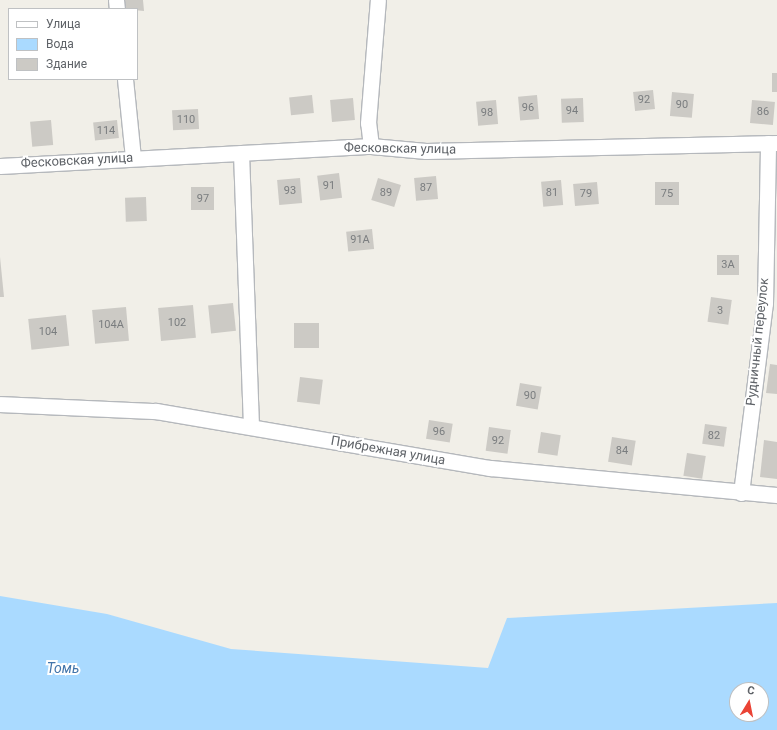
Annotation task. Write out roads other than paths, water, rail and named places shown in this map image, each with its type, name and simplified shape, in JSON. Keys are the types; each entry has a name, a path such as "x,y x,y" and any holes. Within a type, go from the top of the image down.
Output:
{"street":[{"path":"371,146 368,123 378,0"},
{"path":"125,80 133,158"},
{"name":"Фесковская улица","path":"0,166 371,146 426,151 772,143"},
{"name":"Рудничный переулок","path":"741,493 771,303 772,143"},
{"path":"241,153 251,427"},
{"name":"Прибрежная улица","path":"0,404 156,411 490,468 741,493 777,495"}],"water":[{"name":"Томь","path":"0,596 107,614 231,649 488,668 507,618 777,603 777,730 0,730"}]}
